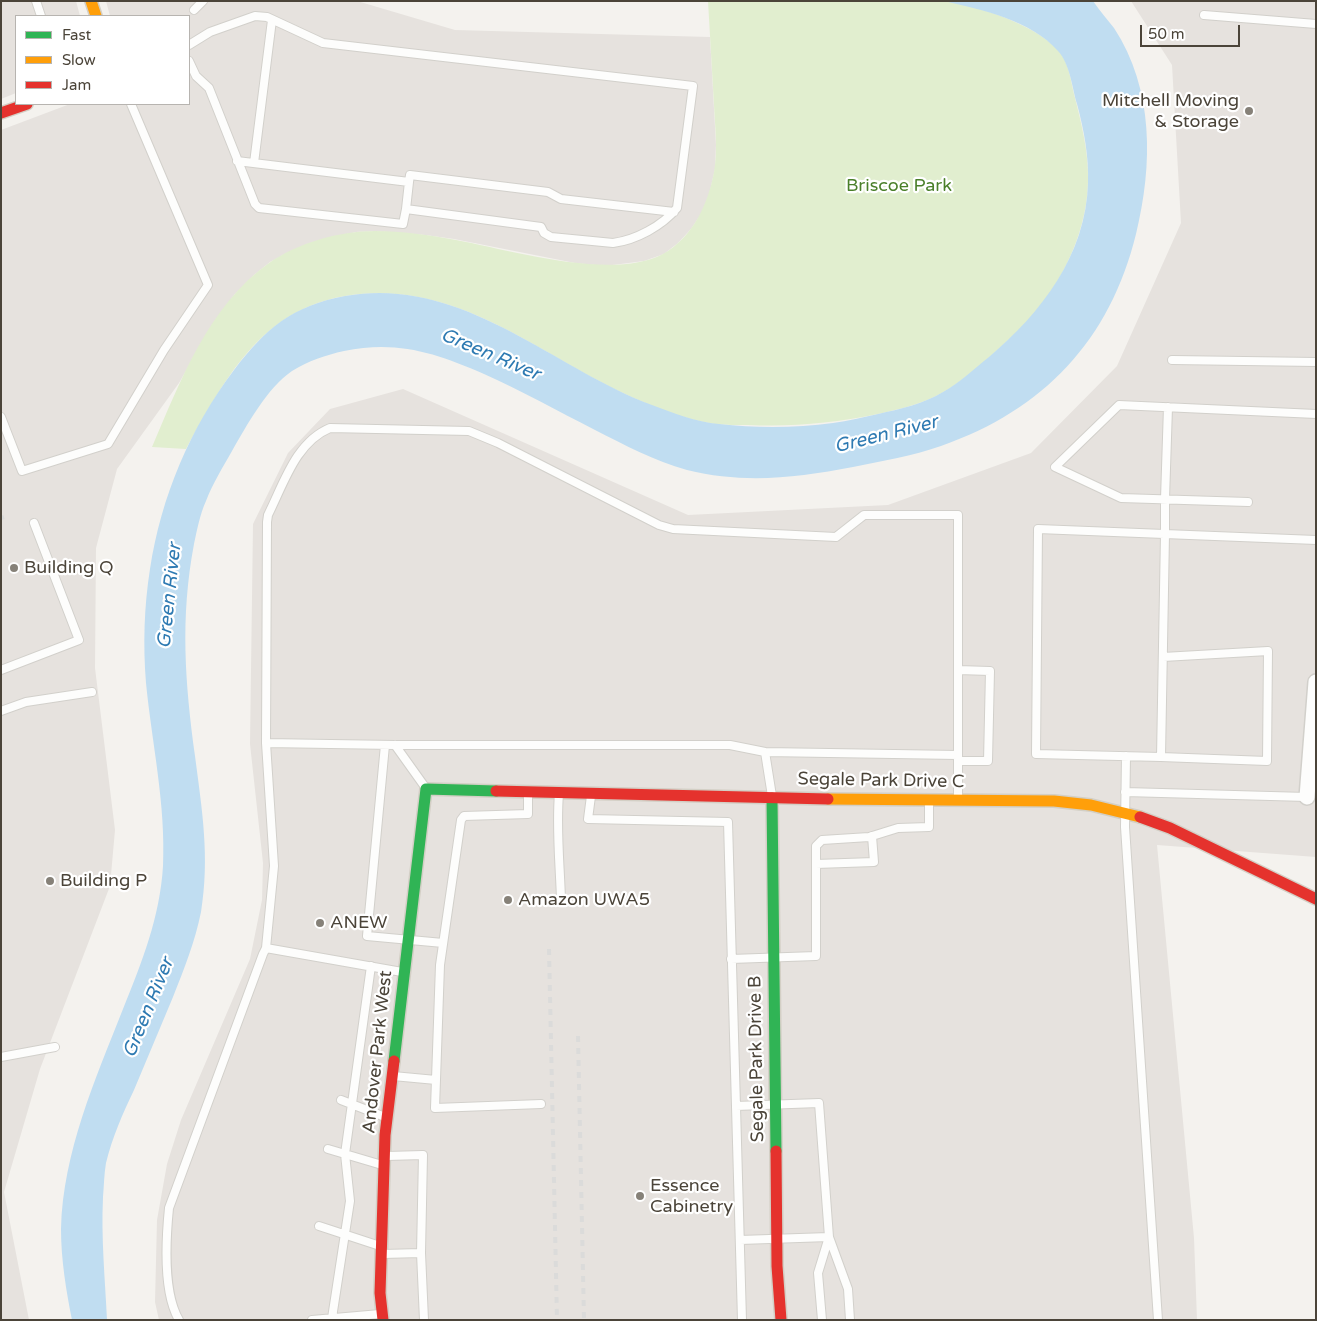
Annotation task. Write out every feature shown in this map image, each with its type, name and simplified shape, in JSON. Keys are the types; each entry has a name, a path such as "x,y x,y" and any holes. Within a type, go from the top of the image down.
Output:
{"street":[{"path":"91,1 96,15"},
{"path":"1,114 24,105"},
{"path":"1306,797 1316,682"},
{"name":"Andover Park West","path":"383,1317 380,1293 387,1118 426,789"},
{"name":"Segale Park Drive C","path":"426,789 772,798 1054,801 1091,805 1124,813 1170,828 1316,899"},
{"name":"Segale Park Drive B","path":"772,798 776,1239 780,1320"}],"lane":[{"path":"36,1 41,15"},
{"path":"194,10 203,1"},
{"path":"1204,14 1316,24"},
{"path":"190,44 210,32 255,16 267,17 330,44 693,86 677,208 656,227 627,240 613,243 551,237 544,233 541,227 406,209"},
{"path":"254,163 272,20"},
{"path":"190,63 196,76 209,88 237,161 255,204 259,208 403,224 410,175 548,192 561,199 674,212"},
{"path":"1,417 22,471 108,444 164,350 208,285 131,105"},
{"path":"237,161 409,182"},
{"path":"1172,360 1316,362"},
{"path":"1248,502 1121,498 1055,467 1119,405 1316,414"},
{"path":"1161,757 1168,407"},
{"path":"179,1320 170,1298 166,1236 169,1208 262,954 266,948 274,866 266,743 266,522 301,450 320,432 330,428 469,431 498,443 659,525 673,529 836,537 864,515 958,515 958,800"},
{"path":"1,670 79,640 34,522"},
{"path":"1163,657 1268,651 1267,761 1036,754 1038,530 1316,540"},
{"path":"266,743 730,745 765,752 958,758 988,761 990,671 958,670"},
{"path":"1,711 26,702 92,692"},
{"path":"385,745 367,936 443,943"},
{"path":"395,745 426,789"},
{"path":"765,752 772,798"},
{"path":"1126,756 1124,813 1158,1320"},
{"path":"528,791 528,814 464,816 460,820 440,965 435,1108 542,1104"},
{"path":"559,792 556,824 560,860 561,900"},
{"path":"1125,792 1306,797"},
{"path":"591,793 588,819 728,822 742,1320"},
{"path":"731,959 816,956 816,846 822,840 872,836 898,828 929,827 929,799"},
{"path":"816,864 874,862 872,836"},
{"path":"266,948 404,972"},
{"path":"332,1318 350,1202 345,1154 371,966"},
{"path":"1,1057 55,1047"},
{"path":"392,1076 436,1080"},
{"path":"341,1100 387,1118"},
{"path":"736,1106 819,1103 830,1237 848,1289 850,1320"},
{"path":"328,1149 384,1161 423,1155 421,1253 424,1320"},
{"path":"319,1226 382,1250 421,1253"},
{"path":"740,1240 830,1237"},
{"path":"822,1320 818,1273 830,1237"},
{"path":"312,1320 383,1317"}],"shaded area":[{"path":"1,1 76,1 80,15 15,15 15,93 1,99"},
{"path":"106,1 357,1 455,30 710,37 716,145 715,169 709,195 701,214 691,229 664,254 644,261 605,266 575,263 454,239 375,231 356,232 320,240 287,253 270,262 235,294 216,319 179,383 117,469 96,548 95,668 115,830 110,886 40,1069 4,1192 29,1320 1,1320 1,130 67,105 190,105 190,15 110,15"},
{"path":"1131,1 1316,1 1316,857 1157,845 1194,1238 1197,1320 159,1320 155,1302 157,1220 167,1164 181,1120 250,959 262,900 263,863 250,744 253,524 288,453 330,409 403,389 688,515 888,505 1031,453 1117,366 1181,223 1172,65"}],"green space":[{"name":"Briscoe Park","path":"708,1 945,1 974,7 1008,19 1040,35 1062,55 1071,79 1086,148 1088,182 1082,224 1067,264 1044,302 1016,333 970,374 932,398 878,414 845,420 797,425 715,424 680,416 634,398 591,377 497,325 465,311 432,300 397,294 360,294 327,300 298,311 274,327 234,369 217,394 186,449 152,447 198,347 229,301 269,263 306,244 347,233 395,232 446,238 561,261 617,265 642,262 663,254 674,247 683,239 698,219 708,196 714,172 716,138"}],"water":[{"name":"Green River","path":"944,1 1093,1 1114,28 1127,52 1137,76 1143,102 1147,155 1142,208 1124,272 1109,307 1090,338 1067,366 1041,391 1011,413 978,431 941,446 908,455 811,474 750,478 708,474 687,470 663,462 629,447 484,374 449,360 416,350 381,347 363,348 324,356 298,367 283,378 258,408 209,494 199,522 190,571 186,624 187,676 205,853 204,892 199,923 173,997 118,1126 106,1163 102,1228 107,1320 72,1320 64,1274 61,1240 63,1200 68,1172 82,1117 149,939 158,903 163,866 158,774 146,683 145,612 150,569 155,542 170,490 191,439 218,392 257,342 282,321 295,313 326,300 345,296 388,293 428,299 467,311 504,328 615,389 668,411 710,423 776,427 833,423 903,408 935,396 955,384 989,357 1008,340 1043,302 1070,258 1079,234 1085,209 1088,183 1087,153 1082,124 1068,69 1062,56 1047,40 1020,24 990,13"}],"railway":[{"path":"549,949 557,1320"},
{"path":"578,1036 584,1320"}],"traffic: fast":[{"path":"394,1061 426,789 496,791"},
{"path":"772,798 776,1151"}],"traffic: slow":[{"path":"91,1 96,15"},
{"path":"828,799 1054,801 1091,805 1140,817"}],"traffic: jam":[{"path":"1,113 24,105"},
{"path":"496,791 828,799"},
{"path":"1140,817 1170,828 1316,899"},
{"path":"383,1320 380,1293 385,1135 394,1061"},
{"path":"776,1151 777,1266 781,1320"}],"place":[{"name":"Mitchell Moving & Storage","path":"1249,111"},
{"name":"Building Q","path":"14,568"},
{"name":"Building P","path":"50,881"},
{"name":"Amazon UWA5","path":"508,900"},
{"name":"ANEW","path":"320,923"},
{"name":"Essence Cabinetry","path":"640,1196"}]}
